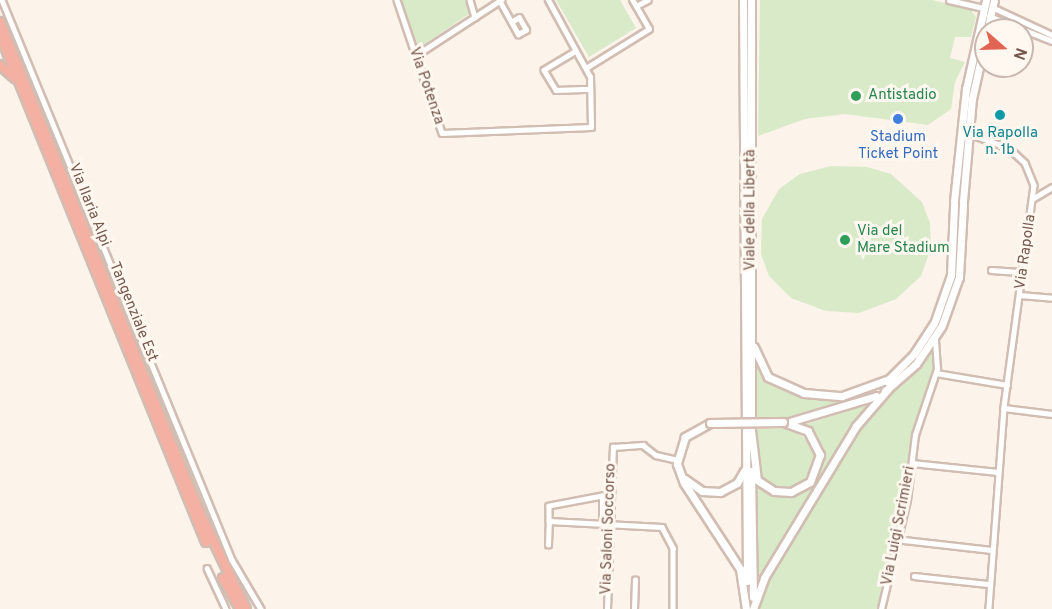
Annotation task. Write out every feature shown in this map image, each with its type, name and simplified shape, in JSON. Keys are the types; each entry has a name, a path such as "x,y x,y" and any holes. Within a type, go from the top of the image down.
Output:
{"highway":[{"name":"Tangenziale Est","path":"0,22 200,513 246,609"},
{"name":"Tangenziale Est","path":"0,34 195,518 240,609"},
{"path":"0,65 13,74 37,122"}],"main road":[{"name":"Viale della Libertà","path":"743,0 749,420 751,0"},
{"path":"841,408 906,369 934,322 951,275 960,132 984,4"},
{"path":"753,609 764,578 856,426 935,339 942,326 959,277 968,134 993,4"},
{"path":"960,132 968,134"},
{"path":"954,203 963,203"},
{"path":"934,322 942,326"},
{"path":"751,333 763,371 790,390 834,397 866,391 889,379"},
{"path":"747,609 740,569 678,470 677,459 690,431 711,423 783,422 841,408 888,389"},
{"path":"749,430 757,480 774,491 791,492 810,482 820,456 808,431 783,422"},
{"path":"749,430 753,609"},
{"path":"678,470 702,490 720,492 732,487 743,475 749,430"},
{"path":"747,609 749,430"}],"street":[{"name":"Via Ilaria Alpi","path":"2,0 232,560 261,609"},
{"name":"Via Potenza","path":"397,0 442,133 591,128 591,89"},
{"path":"470,0 475,17"},
{"path":"548,0 586,68 591,89 556,90 544,70 576,51"},
{"path":"586,68 649,29 632,0"},
{"path":"636,6 648,0"},
{"path":"949,0 984,4"},
{"path":"415,56 500,1 512,22"},
{"path":"993,4 1052,34"},
{"path":"989,16 1052,41"},
{"name":"Via Rapolla","path":"968,134 1009,148 1019,156 1029,171 1033,198 1004,408 988,584 989,609"},
{"path":"1033,198 1052,187"},
{"path":"991,270 1023,272"},
{"path":"1020,296 1052,298"},
{"name":"Via Luigi Scrimieri","path":"881,609 895,539 907,500 917,425 936,373 935,339"},
{"path":"936,373 1007,385"},
{"path":"1004,408 1052,414"},
{"name":"Via Saloni Soccorso","path":"607,609 609,521 615,445 643,445 656,454 677,459"},
{"path":"912,463 998,472"},
{"path":"602,521 603,488"},
{"path":"549,545 549,506 602,496"},
{"path":"549,521 655,524 667,532 673,548 674,609"},
{"path":"895,539 991,550"},
{"path":"207,568 226,609"},
{"path":"914,576 988,584"},
{"path":"634,609 635,580"}],"green space":[{"path":"401,0 466,0 469,14 417,49"},
{"path":"556,0 620,0 636,28 589,57"},
{"name":"Antistadio","path":"760,0 932,0 970,9 976,17 971,37 955,37 950,58 965,62 955,82 951,109 928,125 845,114 805,119 758,136"},
{"path":"0,3 40,93 183,445 179,447 141,355"},
{"name":"Via del Mare Stadium","path":"831,166 867,167 891,174 922,202 930,223 931,248 921,276 896,299 859,313 826,311 791,298 769,276 761,254 762,219 779,189 800,174"},
{"path":"934,350 933,372 913,429 904,505 879,609 758,609 761,589 869,412"},
{"path":"754,357 764,377 779,388 830,400 859,395 796,419 757,420"},
{"path":"868,404 810,496 756,591 755,481 767,492 782,497 809,488 824,456 816,433 804,425"},
{"path":"792,428 814,446 815,466 805,481 790,489 774,489 757,475 757,429"}],"place":[{"name":"Antistadio","path":"856,96"},
{"name":"Via Rapolla n. 1b","path":"1000,115"},
{"name":"Stadium Ticket Point","path":"898,119"},
{"name":"Via del Mare Stadium","path":"845,240"}]}
